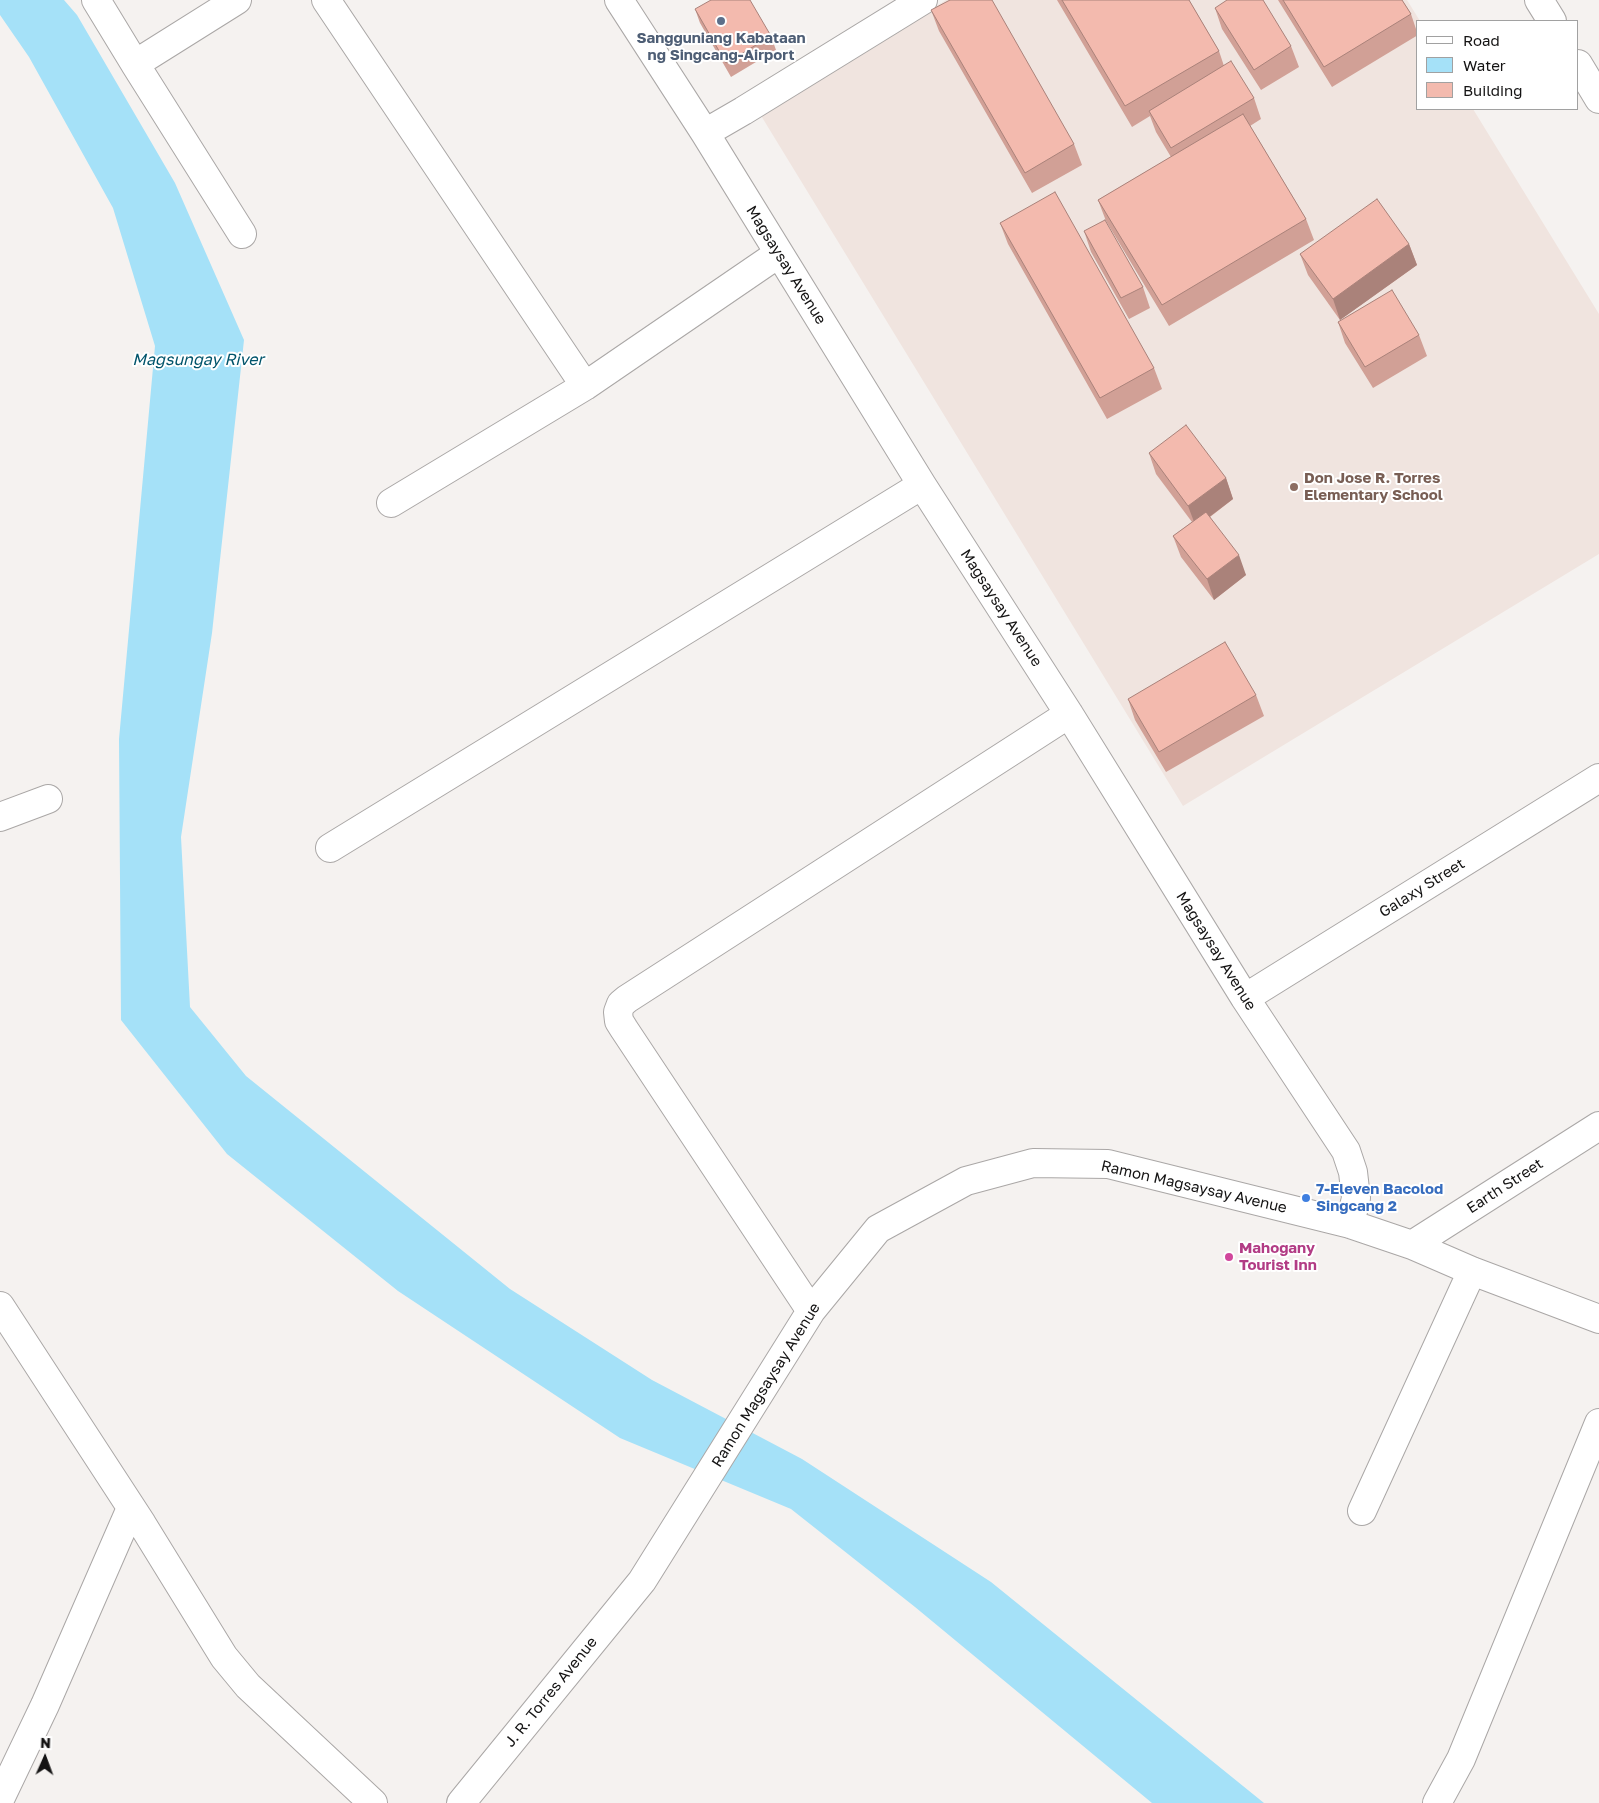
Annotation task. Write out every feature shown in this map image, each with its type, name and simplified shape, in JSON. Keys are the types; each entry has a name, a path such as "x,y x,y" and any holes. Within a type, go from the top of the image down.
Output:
{"street":[{"path":"96,0 242,234"},
{"path":"135,64 237,0"},
{"path":"326,0 585,386"},
{"name":"Magsaysay Avenue","path":"619,0 705,133 922,485 1069,714 1245,998 1346,1151 1356,1198 1350,1224"},
{"path":"705,133 743,112 923,0"},
{"path":"1539,0 1551,20"},
{"path":"1579,66 1599,99"},
{"path":"390,503 585,386 778,254"},
{"path":"330,848 922,485"},
{"path":"811,1311 619,1021 618,1012 621,1004 627,998 1069,714"},
{"name":"Galaxy Street","path":"1245,998 1599,778"},
{"path":"0,817 48,799"},
{"name":"Earth Street","path":"1412,1245 1599,1126"},
{"name":"Ramon Magsaysay Avenue","path":"642,1581 811,1311 878,1229 966,1181 1033,1164 1108,1164 1350,1224 1412,1245 1472,1271 1599,1319"},
{"path":"1362,1511 1472,1271"},
{"path":"0,1306 132,1508 224,1657 248,1686 373,1803"},
{"path":"1437,1803 1461,1759 1599,1423"},
{"path":"0,1800 46,1705 132,1508"},
{"name":"J. R. Torres Avenue","path":"461,1803 642,1581"}],"shaded area":[{"name":"Don Jose R. Torres Elementary School","path":"946,0 1407,0 1419,20 1416,20 1416,110 1474,110 1599,314 1599,554 1183,806 760,114"}],"water":[{"name":"Magsungay River","path":"0,0 64,0 77,15 175,183 244,340 212,633 181,837 190,1007 246,1076 510,1289 652,1380 802,1459 991,1582 1264,1803 1152,1803 915,1607 791,1509 620,1438 398,1291 227,1154 121,1020 119,739 155,346 113,208 29,57 0,15"}],"building":[{"path":"711,0 750,0 771,36 726,63 695,9"},
{"path":"950,0 992,0 1074,144 1025,173 931,10"},
{"path":"1062,0 1189,0 1219,51 1125,106"},
{"path":"1227,0 1263,0 1291,46 1254,70 1215,8"},
{"path":"1283,0 1402,0 1411,14 1324,67"},
{"path":"1231,61 1254,98 1171,148 1149,111"},
{"path":"1243,114 1306,219 1162,305 1098,200"},
{"path":"1055,192 1154,368 1100,398 1000,223"},
{"path":"1377,199 1409,244 1333,299 1300,254"},
{"path":"1105,220 1143,287 1121,298 1084,231"},
{"path":"1392,290 1419,335 1365,367 1338,322"},
{"path":"1186,425 1226,478 1188,506 1149,453"},
{"path":"1206,512 1239,555 1207,579 1173,536"},
{"path":"1225,642 1256,695 1159,752 1128,699"}],"place":[{"name":"Sangguniang Kabataan ng Singcang-Airport","path":"721,21"},
{"name":"Don Jose R. Torres Elementary School","path":"1294,487"},
{"name":"7-Eleven Bacolod Singcang 2","path":"1306,1198"},
{"name":"Mahogany Tourist Inn","path":"1229,1257"}]}
